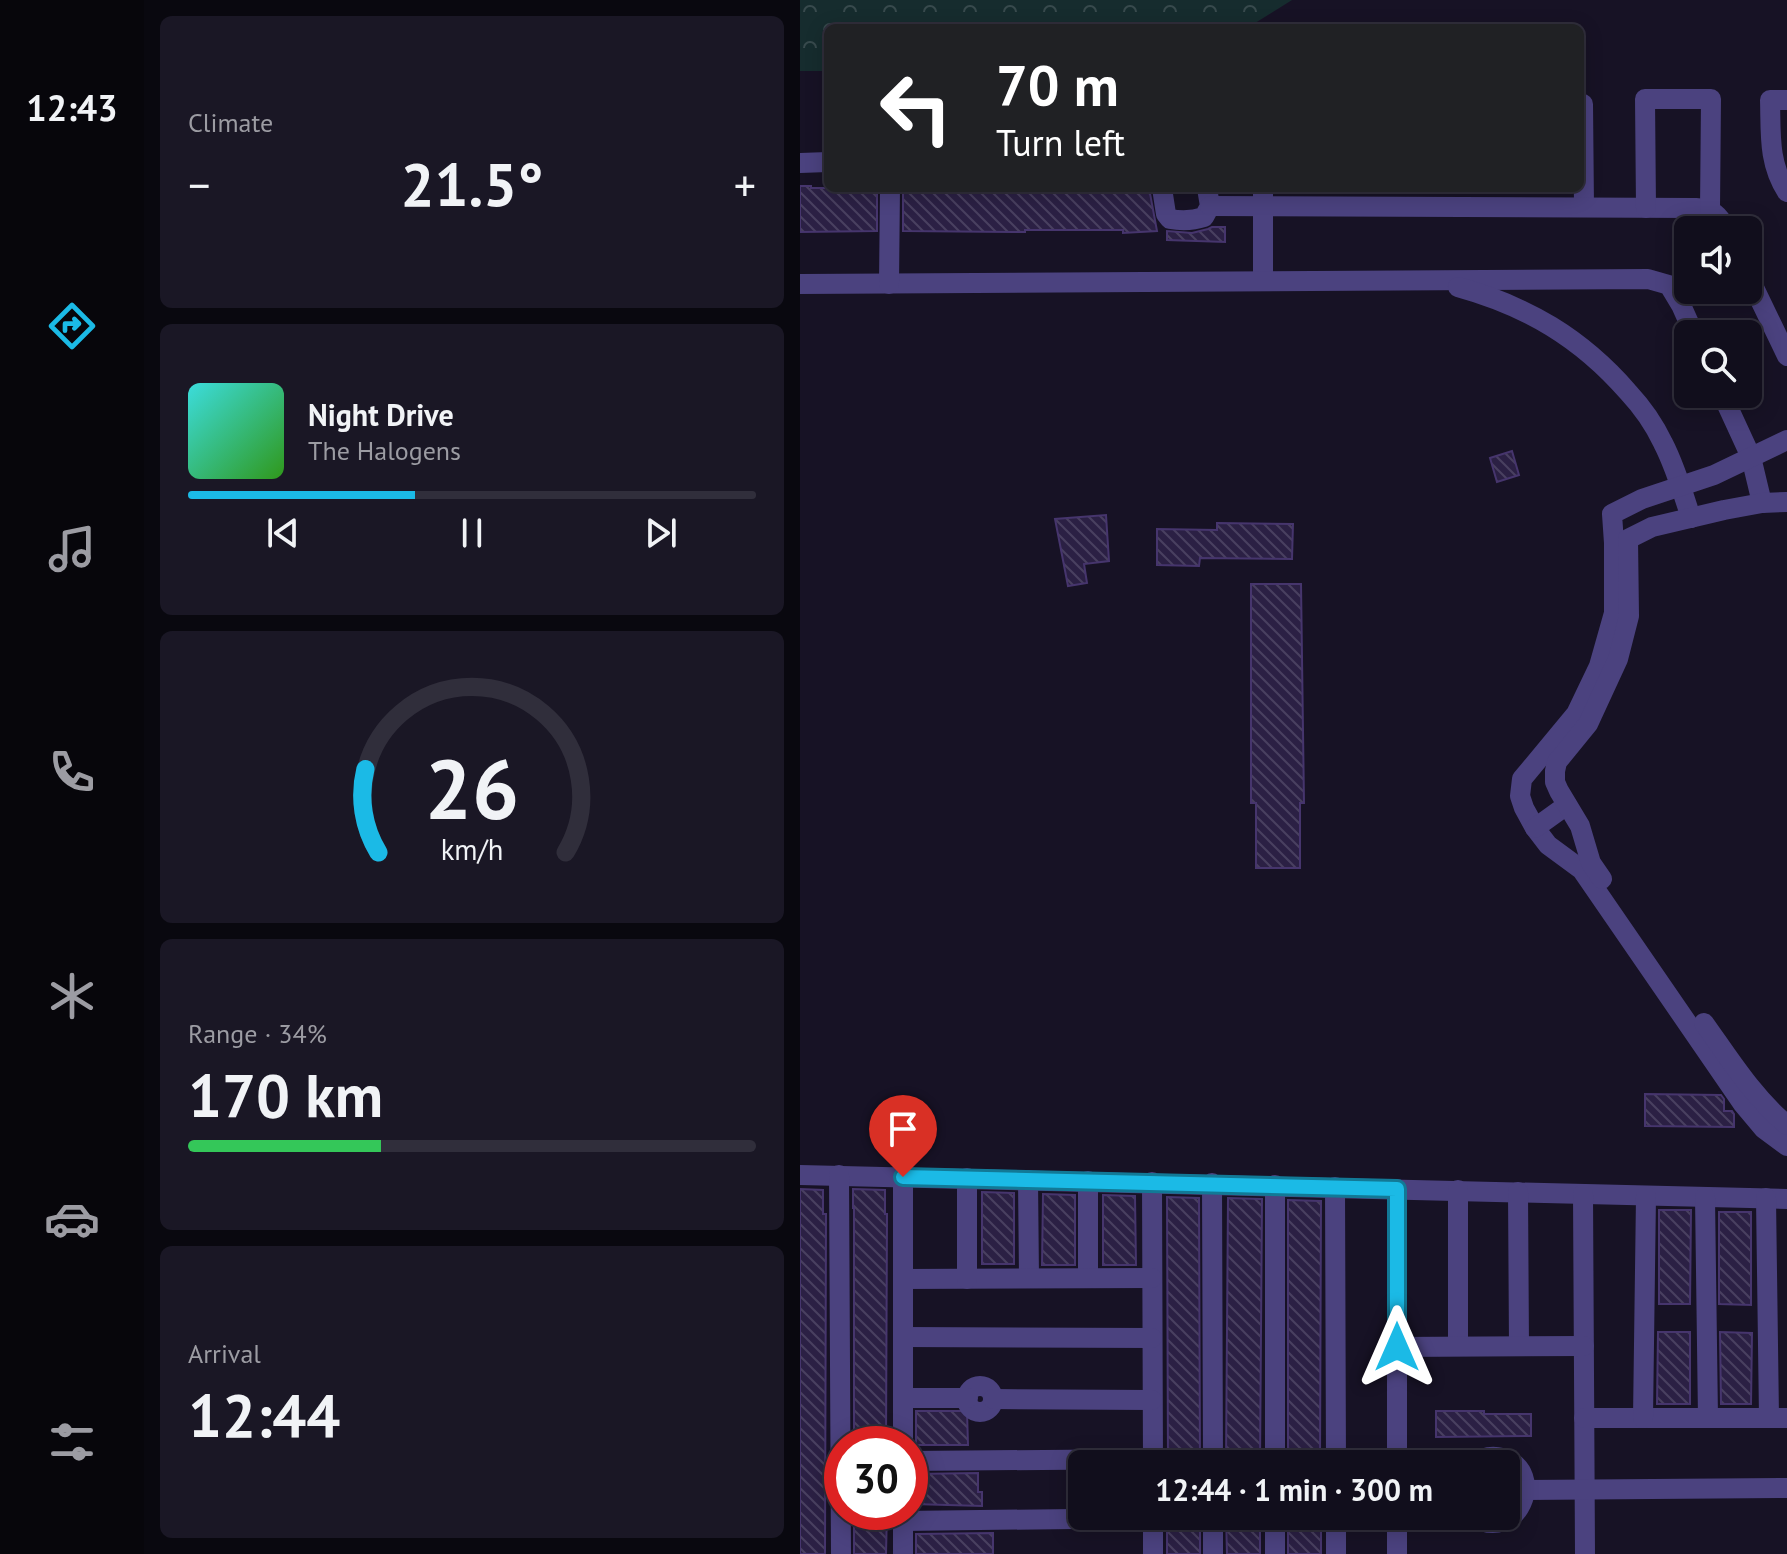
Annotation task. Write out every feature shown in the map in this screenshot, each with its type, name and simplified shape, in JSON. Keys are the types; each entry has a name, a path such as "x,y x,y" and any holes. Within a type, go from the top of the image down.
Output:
{"street":[{"path":"1646,208 1645,99 1711,99 1710,209"},
{"path":"1787,100 1770,100 1773,160 1787,192"},
{"path":"800,163 824,162"},
{"path":"889,284 890,192"},
{"path":"1163,192 1166,214 1170,219 1192,221 1204,217 1209,197 1520,197 1584,207 1710,209 1718,216"},
{"path":"1584,192 1584,207"},
{"path":"1263,197 1263,281"},
{"path":"800,284 1648,279 1669,285 1688,320"},
{"path":"1435,281 1506,302 1557,328 1617,379 1650,420 1663,443 1691,518"},
{"path":"1762,304 1787,356"},
{"path":"1728,408 1751,457 1762,503"},
{"path":"1787,440 1714,475 1642,499 1612,514 1614,613 1599,666 1576,714 1522,779 1520,796 1535,828 1548,845 1582,870 1687,1011 1772,1113 1787,1125"},
{"path":"1714,475 1724,510"},
{"path":"1787,502 1724,510 1652,527 1628,539 1629,616 1618,659 1588,724 1557,762 1555,771 1555,782 1580,826 1591,863 1743,1104 1764,1129 1787,1146"},
{"path":"1535,828 1567,805"},
{"path":"1565,857 1584,840"},
{"path":"800,1175 1787,1199"},
{"path":"839,1175 841,1554"},
{"path":"903,1177 903,1426"},
{"path":"967,1178 967,1279"},
{"path":"1028,1180 1029,1278"},
{"path":"1088,1181 1088,1278"},
{"path":"1152,1182 1153,1450"},
{"path":"1212,1183 1213,1450"},
{"path":"1275,1185 1275,1450"},
{"path":"1335,1187 1336,1450"},
{"path":"1397,1189 1397,1450"},
{"path":"1458,1190 1458,1346"},
{"path":"1518,1192 1519,1346"},
{"path":"1583,1194 1585,1554"},
{"path":"1643,1418 1646,1196"},
{"path":"1705,1197 1708,1418"},
{"path":"1584,1418 1778,1418 1766,1198"},
{"path":"903,1279 1152,1278"},
{"path":"903,1337 1152,1338"},
{"path":"1397,1347 1584,1346"},
{"path":"903,1398 968,1398 970,1406 982,1411 989,1407 993,1399 1152,1400"},
{"path":"928,1461 1068,1461"},
{"path":"1520,1472 1525,1490 1520,1507"},
{"path":"1525,1490 1787,1488"},
{"path":"928,1517 1068,1517"},
{"path":"903,1530 903,1554"},
{"path":"1153,1530 1153,1554"},
{"path":"1213,1530 1213,1554"},
{"path":"1275,1530 1275,1554"},
{"path":"1336,1530 1336,1554"},
{"path":"1397,1530 1397,1554"}],"green space":[{"path":"800,0 1292,0 1253,24 824,24 824,71 800,71"}],"building":[{"path":"800,186 824,188 824,192 877,192 877,231 800,232"},
{"path":"903,192 1150,192 1157,231 1123,233 1123,230 903,231"},
{"path":"1225,227 1225,242 1167,240 1167,231 1192,233"},
{"path":"1512,451 1519,475 1497,482 1490,458"},
{"path":"1106,515 1109,561 1084,564 1087,583 1068,586 1055,519"},
{"path":"1217,523 1293,524 1292,559 1200,558 1199,566 1157,565 1157,529 1217,530"},
{"path":"1251,584 1301,584 1304,803 1300,803 1300,868 1256,868 1256,803 1251,803"},
{"path":"1645,1094 1721,1095 1724,1111 1734,1114 1734,1127 1645,1126"},
{"path":"800,1189 823,1190 823,1214 826,1214 825,1554 800,1554"},
{"path":"853,1189 885,1190 886,1426 854,1426"},
{"path":"982,1192 1014,1193 1014,1264 982,1264"},
{"path":"1043,1194 1075,1195 1075,1265 1042,1265"},
{"path":"1103,1195 1135,1196 1136,1265 1103,1265"},
{"path":"1167,1197 1199,1198 1200,1450 1168,1450"},
{"path":"1228,1198 1262,1199 1260,1450 1226,1450"},
{"path":"1288,1200 1321,1201 1320,1450 1288,1450"},
{"path":"1659,1210 1691,1210 1690,1304 1659,1304"},
{"path":"1719,1212 1751,1212 1751,1305 1719,1304"},
{"path":"1658,1332 1690,1332 1690,1404 1657,1404"},
{"path":"1720,1332 1752,1333 1751,1404 1721,1404"},
{"path":"916,1411 967,1411 968,1445 928,1445 928,1426 916,1426"},
{"path":"1436,1411 1531,1414 1531,1436 1436,1437"},
{"path":"978,1473 982,1506 928,1504 928,1474"},
{"path":"854,1530 887,1530 886,1554 854,1554"},
{"path":"1167,1530 1200,1530 1200,1554 1167,1554"},
{"path":"1226,1530 1260,1530 1260,1554 1227,1554"},
{"path":"1288,1530 1321,1530 1321,1554 1288,1554"},
{"path":"993,1533 993,1554 916,1554 916,1534"}],"route":[{"path":"903,1177 1397,1189 1397,1347"}]}
